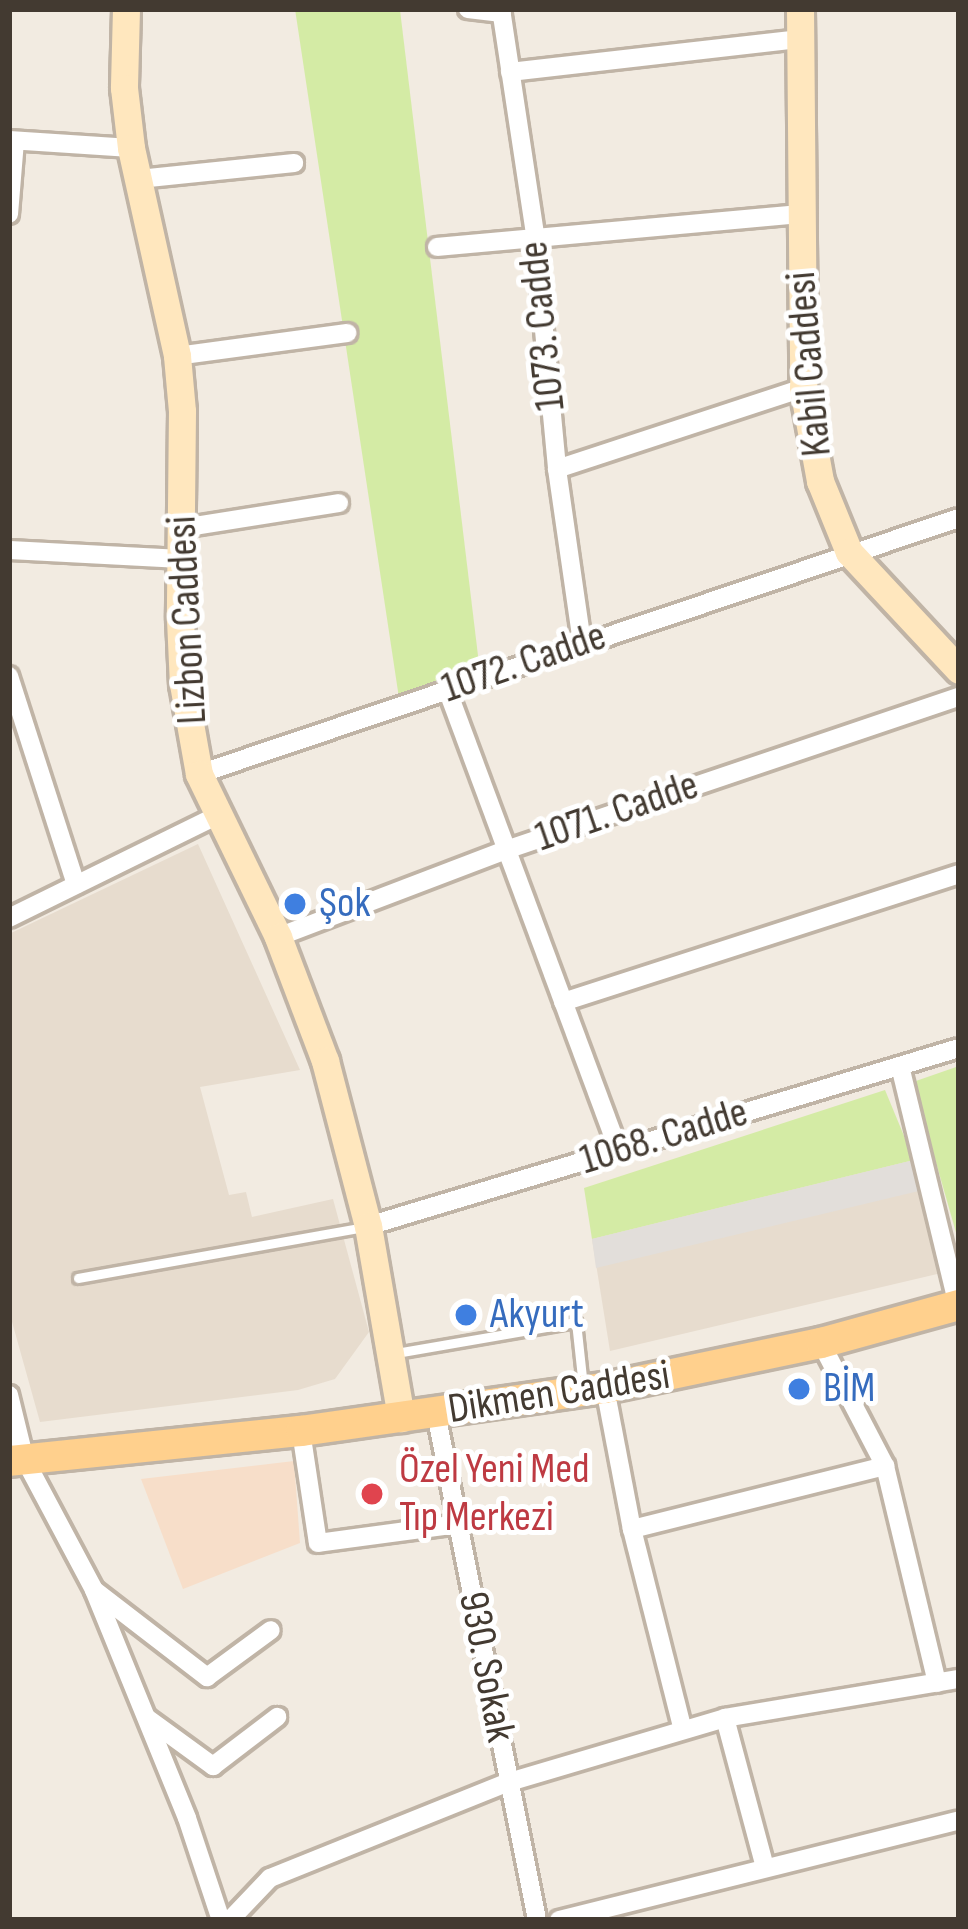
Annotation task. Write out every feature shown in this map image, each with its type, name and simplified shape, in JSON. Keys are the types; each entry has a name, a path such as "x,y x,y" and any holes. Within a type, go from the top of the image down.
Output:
{"main road":[{"name":"Lizbon Caddesi","path":"126,9 124,88 131,148 177,356 183,684 199,774 215,816 278,937 325,1061 368,1226 401,1418"},
{"name":"Kabil Caddesi","path":"800,9 803,388 820,481 849,551 959,670"},
{"name":"Dikmen Caddesi","path":"17,1461 301,1431 594,1390 820,1342 959,1305"}],"street":[{"path":"468,9 501,11"},
{"name":"1073. Cadde","path":"501,11 535,235 557,469 582,643"},
{"path":"510,71 798,39"},
{"path":"9,214 12,141 131,148"},
{"path":"139,179 294,163"},
{"path":"437,247 799,214"},
{"path":"177,356 347,333"},
{"path":"557,469 803,388"},
{"path":"182,528 339,503"},
{"name":"1072. Cadde","path":"199,774 849,551 959,518"},
{"path":"9,550 182,559"},
{"path":"9,676 76,886"},
{"path":"447,689 619,1151"},
{"name":"1071. Cadde","path":"278,937 506,850 959,698"},
{"path":"9,918 215,816"},
{"path":"563,1002 959,874"},
{"name":"1068. Cadde","path":"368,1226 959,1048"},
{"path":"900,1066 959,1305"},
{"path":"820,1342 884,1466 937,1683"},
{"path":"594,1390 683,1730"},
{"path":"9,1395 17,1461 94,1590 187,1818 220,1920"},
{"name":"930. Sokak","path":"436,1413 537,1920"},
{"path":"301,1431 318,1543 459,1524"},
{"path":"632,1529 884,1466"},
{"path":"94,1590 207,1677 271,1630"},
{"path":"230,1920 270,1878 509,1782 725,1718 959,1679"},
{"path":"143,1715 213,1766 277,1717"},
{"path":"725,1718 764,1864"},
{"path":"560,1920 764,1864 959,1820"}],"lane":[{"path":"78,1278 368,1226"},
{"path":"392,1354 576,1322 594,1390"}],"shaded area":[{"path":"198,844 300,1070 200,1087 229,1195 246,1192 252,1217 333,1199 369,1332 335,1379 298,1390 40,1422 9,1311 9,934"},
{"path":"914,1160 950,1271 610,1351 592,1239"},
{"path":"914,1160 923,1190 596,1268 592,1239"},
{"path":"294,1461 300,1543 183,1589 141,1479"}],"green space":[{"path":"295,9 400,10 480,672 399,698"},
{"path":"959,1066 959,1243 913,1082"},
{"path":"885,1090 914,1160 592,1239 584,1188"}],"place":[{"name":"Şok","path":"295,904"},
{"name":"Akyurt","path":"466,1315"},
{"name":"BİM","path":"799,1389"},
{"name":"Özel Yeni Med Tıp Merkezi","path":"372,1494"}]}
